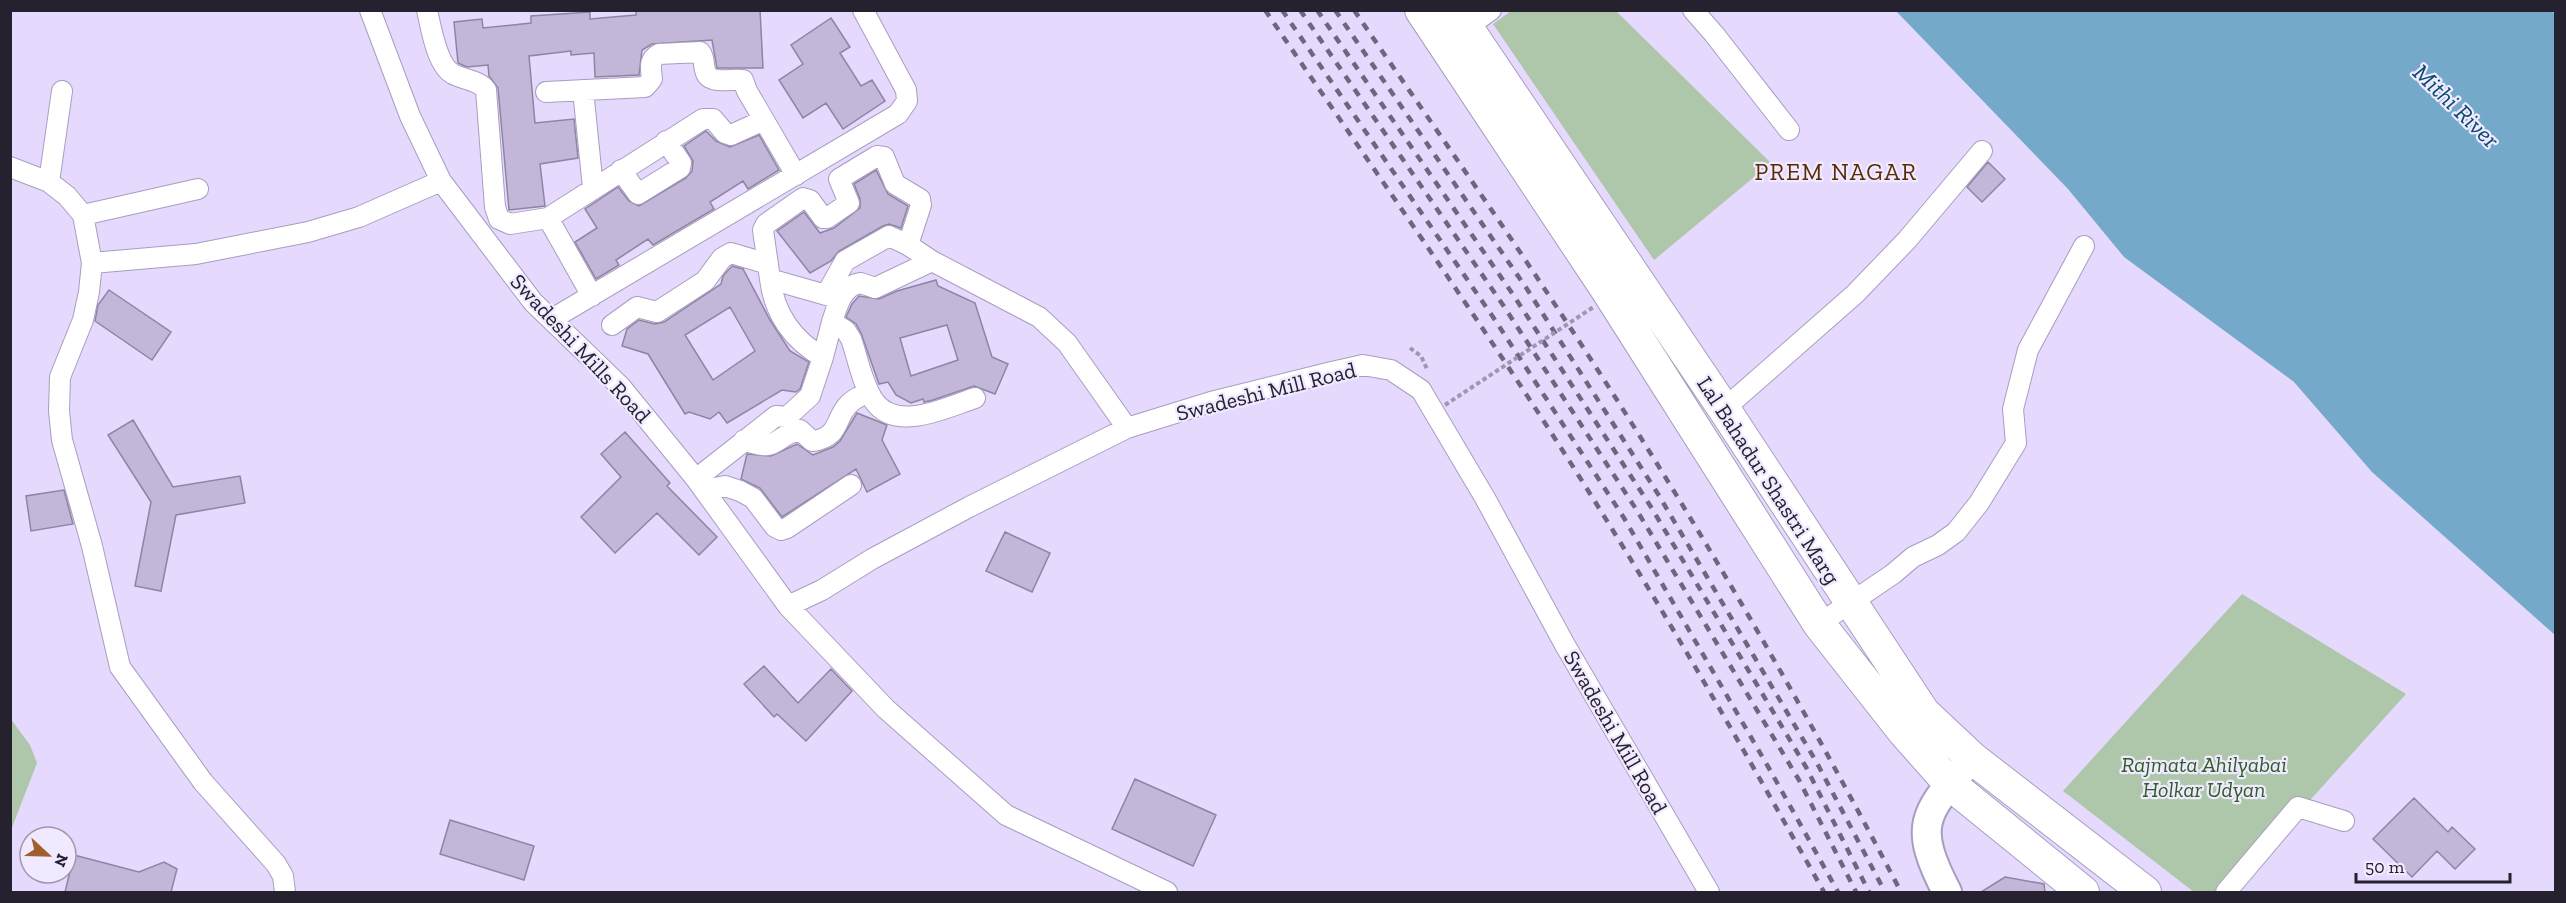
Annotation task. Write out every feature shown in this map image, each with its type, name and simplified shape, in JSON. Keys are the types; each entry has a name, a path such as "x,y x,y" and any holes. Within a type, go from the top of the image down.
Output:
{"main road":[{"name":"Lal Bahadur Shastri Marg","path":"1421,10 1534,155 1724,409 1850,602 1914,723 1950,784 2083,892"},
{"name":"Lal Bahadur Shastri Marg","path":"1471,16 1534,155 1607,290 1818,624 1914,723 1972,758 2145,892"}],"street":[{"name":"Swadeshi Mills Road","path":"370,10 410,116 441,181 533,302 621,387 700,485 788,606 886,709 1006,815 1167,892"},
{"path":"427,10 442,66 450,73 482,84 486,90 495,207 499,219 510,224 548,218 703,119 713,119 725,133 731,135 764,120"},
{"path":"552,319 898,114 907,101 906,90 863,10"},
{"path":"1693,10 1789,130"},
{"path":"546,92 645,87 652,79 650,63 658,54 695,51 703,56 705,73 708,78 743,80 796,175"},
{"path":"584,90 593,188"},
{"path":"49,182 62,91"},
{"path":"621,170 638,194 680,168 681,163 666,141"},
{"path":"1724,409 1855,294 1907,240 1982,151"},
{"path":"823,357 806,348 796,338 776,306 763,230 766,224 803,198 810,200 823,218 836,213 849,203 839,179 881,155 887,162 895,184 920,199 921,205 908,245"},
{"path":"10,167 49,182 67,196 83,215 92,263 83,320 60,377 59,411 62,440 92,546 120,667 202,782 276,864 283,876 285,892"},
{"path":"92,263 196,254 308,232 359,218 441,181"},
{"path":"83,215 198,189"},
{"path":"548,218 592,296"},
{"path":"700,485 744,440 755,445 769,446 791,424 810,396 823,357 832,322 833,297 845,261 889,236 1039,317 1067,342 1127,428"},
{"path":"1818,624 1893,574 1913,557 1938,545 1956,532 1979,503 2016,443 2013,409 2028,350 2084,246"},
{"path":"612,325 637,307 657,312 705,281 725,255 731,253 833,297"},
{"path":"833,297 861,282 875,288 932,261"},
{"path":"832,322 846,332 851,339 874,403 898,416 921,416 975,398"},
{"name":"Swadeshi Mill Road","path":"788,606 822,590 872,559 969,507 1127,428 1211,402 1363,365 1391,370 1420,390 1485,498 1565,645 1709,892"},
{"path":"791,424 812,441 817,441 837,427 850,402 869,392"},
{"path":"700,485 725,486 746,494 753,498 774,527 780,530 787,528 851,484"},
{"path":"1947,892 1936,870 1925,828 1929,813 1972,758"},
{"path":"2226,892 2298,807 2344,821"}],"path":[{"path":"1445,405 1595,306"},
{"path":"1410,348 1421,356"}],"green space":[{"path":"1511,11 1616,11 1771,163 1654,260 1493,24"},
{"name":"Rajmata Ahilyabai Holkar Udyan","path":"2242,594 2406,694 2227,892 2194,892 2063,791"},
{"path":"10,718 30,745 37,763 11,830"}],"water":[{"name":"Mithi River","path":"2551,10 2556,15 2555,635 2372,472 2294,382 2124,257 2068,189 1896,11"}],"building":[{"path":"636,10 760,10 763,68 717,68 712,40 652,44 642,50 639,75 595,77 594,53 571,55 571,51 529,56 535,123 574,119 578,158 540,164 545,206 509,210 498,88 489,76 488,65 467,67 458,63 454,22 482,19 483,28 531,23 531,16 590,12 590,19 636,15"},
{"path":"831,18 850,47 840,53 861,86 872,80 885,101 843,129 826,103 803,118 779,80 803,64 791,45"},
{"path":"706,131 716,141 730,147 759,135 779,170 748,189 743,181 710,202 714,209 653,245 648,239 616,260 619,265 596,279 575,242 597,228 585,209 618,187 629,201 639,206 686,178 692,171 693,161 684,146"},
{"path":"1988,162 2005,179 1982,202 1967,187"},
{"path":"876,170 888,194 908,206 901,228 889,224 883,226 839,251 831,261 810,273 777,231 804,212 820,233 834,228 860,208 860,199 854,184"},
{"path":"732,266 743,269 770,320 790,351 809,362 800,389 796,392 782,390 727,423 719,412 710,419 689,412 685,414 648,354 622,346 627,329 639,320 655,324 664,322 721,284 723,276","holes":["730,307 755,351 713,380 685,335"]},
{"path":"936,280 938,286 975,303 992,357 1008,364 995,394 974,386 933,400 924,402 923,399 911,403 896,395 888,382 879,384 861,333 856,324 846,317 859,296 879,299 897,291","holes":["947,325 958,360 911,376 900,338"]},
{"path":"109,290 171,332 152,360 95,321 98,305"},
{"path":"857,413 887,425 882,440 900,474 867,492 856,469 782,517 760,488 741,479 747,454 771,456 797,444 813,455 833,447 840,441"},
{"path":"133,420 173,487 240,476 245,503 176,515 161,591 135,586 151,502 108,435"},
{"path":"625,432 670,483 667,486 717,537 699,555 657,513 615,553 581,517 621,477 601,454"},
{"path":"64,490 73,524 31,531 26,496"},
{"path":"1005,532 1050,553 1032,592 986,571"},
{"path":"764,666 798,703 831,669 852,691 806,741 777,714 774,717 744,684"},
{"path":"1135,779 1216,815 1193,866 1112,829"},
{"path":"2414,798 2448,832 2452,827 2475,849 2455,869 2437,851 2412,877 2373,839"},
{"path":"450,820 534,846 524,880 440,854"},
{"path":"78,856 139,872 164,862 177,869 171,892 65,892 67,885 78,885"},
{"path":"2005,877 2044,884 2045,892 1981,892"}],"railway":[{"path":"1265,10 1442,268 1571,463 1640,574 1824,892"},
{"path":"1282,10 1493,317 1624,518 1838,892"},
{"path":"1300,10 1503,305 1636,509 1799,780 1856,892"},
{"path":"1317,10 1514,296 1651,507 1806,767 1869,892"},
{"path":"1335,10 1527,289 1658,494 1817,763 1885,892"},
{"path":"1354,10 1589,356 1683,506 1817,736 1901,892"}],"district":[{"name":"PREM NAGAR","path":"1836,172"}]}
